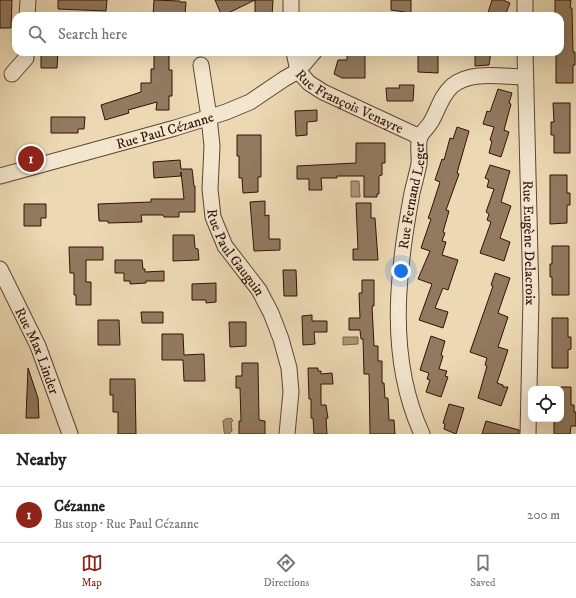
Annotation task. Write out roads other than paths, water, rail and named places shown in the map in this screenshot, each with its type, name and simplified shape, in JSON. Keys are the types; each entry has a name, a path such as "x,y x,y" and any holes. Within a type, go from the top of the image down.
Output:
{"street":[{"path":"27,12 28,0"},
{"path":"291,0 291,12"},
{"path":"524,0 525,12"},
{"path":"12,74 26,58 26,56"},
{"name":"Rue François Venayre","path":"295,56 298,72 309,83 323,92 420,138"},
{"name":"Rue Paul Cézanne","path":"0,176 181,126 250,102 284,79 298,72 311,56"},
{"name":"Rue Eugène Delacroix","path":"525,56 531,298 528,434"},
{"name":"Rue Paul Gauguin","path":"202,65 212,146 210,189 213,217 225,246 259,290 268,307 281,339 289,368 291,392 287,434"},
{"name":"Rue Fernand Leger","path":"422,434 415,418 403,372 398,329 399,280 406,226 419,163 420,138 431,122 442,97 452,86 465,78 478,76 525,77"},
{"name":"Rue Max Linder","path":"0,269 38,346 70,434"}],"place":[{"name":"Cézanne","path":"31,159"}]}
